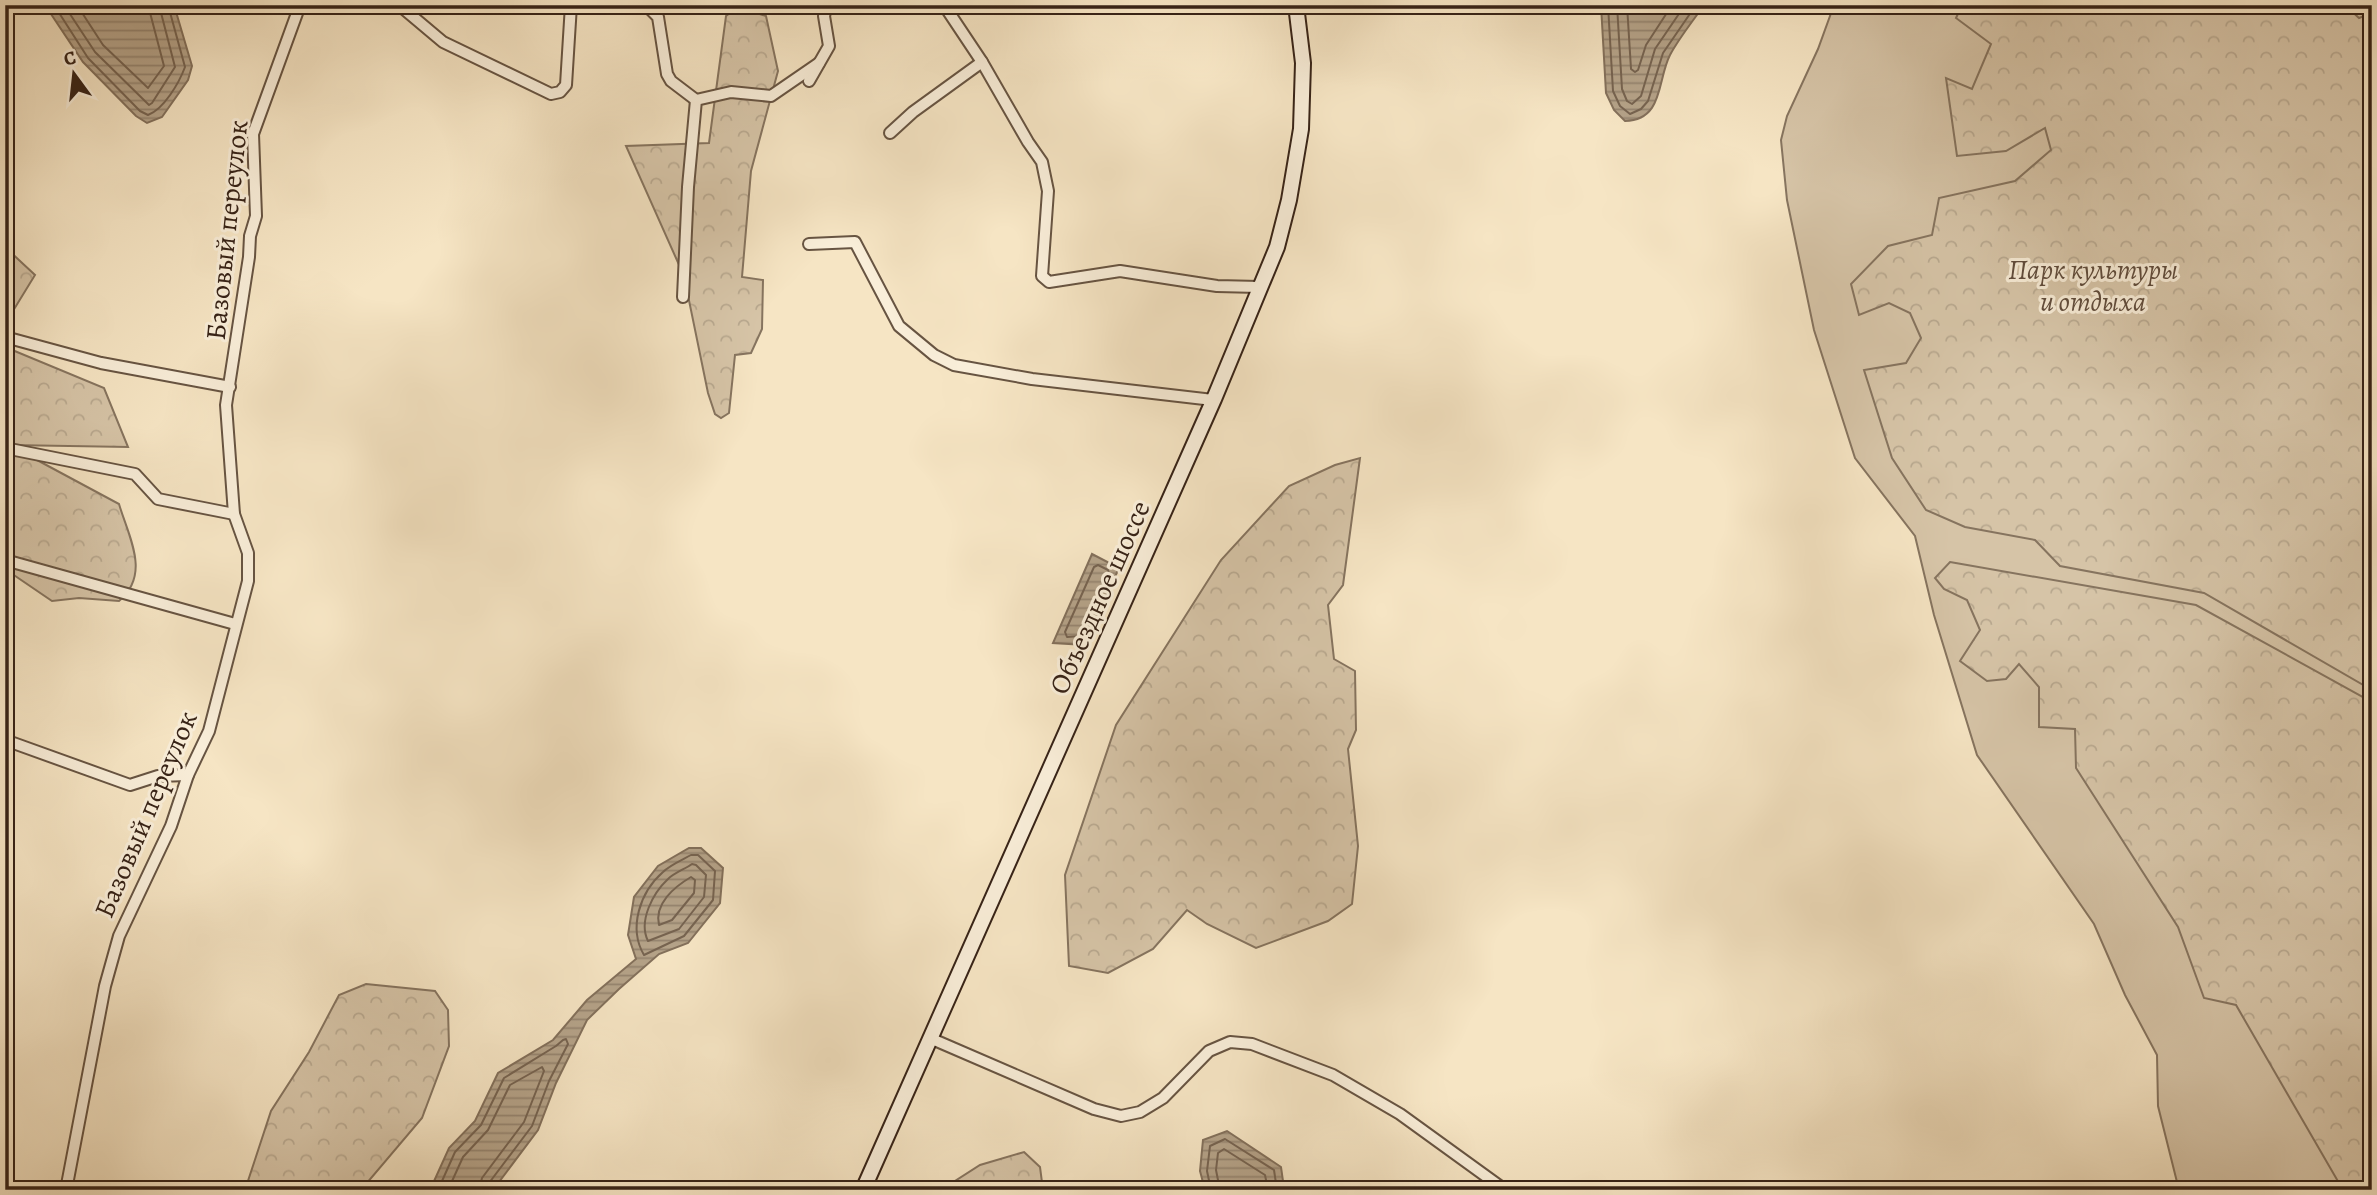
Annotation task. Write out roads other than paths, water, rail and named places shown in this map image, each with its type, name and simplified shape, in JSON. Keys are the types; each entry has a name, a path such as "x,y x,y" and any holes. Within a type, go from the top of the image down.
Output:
{"main road":[{"name":"Объездное шоссе","path":"863,1190 1213,400 1277,247 1289,200 1301,129 1303,63 1296,5"}],"street":[{"name":"Базовый переулок","path":"66,1190 105,986 118,936 171,827 188,775 209,731 248,581 248,553 234,514 226,405 250,236 256,216 253,134 300,5"},
{"path":"399,5 443,42 551,94 560,92 566,85 571,5"},
{"path":"646,5 658,17 667,74 671,81 696,100"},
{"path":"809,81 829,46 824,16 827,5"},
{"path":"944,5 1042,162 1048,191 1042,276 1045,279 1049,282 1120,271 1217,286 1259,287"},
{"path":"890,133 913,112 982,62"},
{"path":"696,100 731,92 771,96 819,63"},
{"path":"683,296 688,187 696,100"},
{"path":"809,244 855,242 899,326 934,355 954,365 1032,379 1213,400"},
{"path":"5,337 101,363 230,387"},
{"path":"5,448 135,474 158,499 234,514"},
{"path":"5,560 235,624"},
{"path":"5,740 130,785 158,776 188,775"},
{"path":"932,1039 1094,1109 1121,1116 1140,1112 1163,1098 1209,1051 1230,1042 1252,1044 1333,1075 1400,1115 1505,1190"}],"water":[{"path":"45,5 174,5 192,66 188,80 162,117 147,123 136,116 83,62"},
{"path":"1601,5 1704,5 1670,55 1653,106 1647,114 1638,119 1625,121 1614,110 1606,93"},
{"path":"1092,554 1119,568 1085,645 1053,643"},
{"path":"689,848 701,848 723,868 720,903 688,943 659,954 587,1020 556,1083 538,1130 493,1190 430,1190 449,1148 475,1121 498,1073 553,1040 587,1000 636,959 628,935 634,897 658,866"},
{"path":"1227,1131 1281,1167 1284,1188 1205,1190 1200,1171 1203,1140"}],"park label":[{"name":"Парк культуры и отдыха","path":"2093,285"}]}
